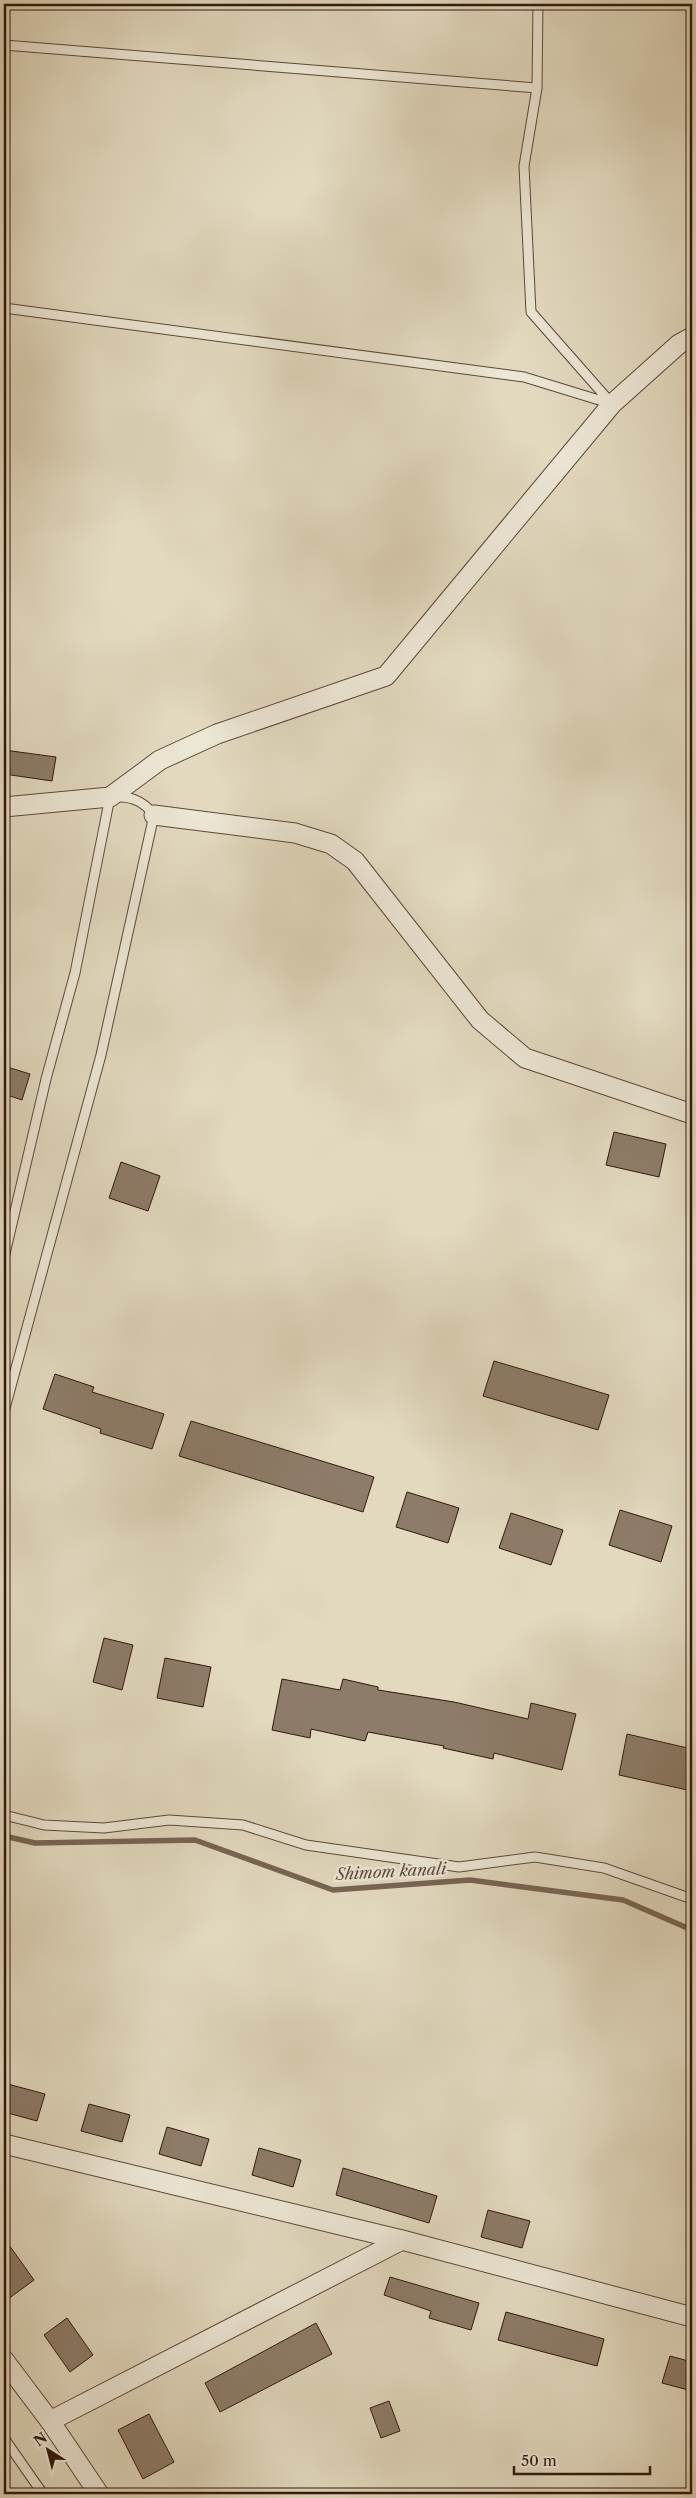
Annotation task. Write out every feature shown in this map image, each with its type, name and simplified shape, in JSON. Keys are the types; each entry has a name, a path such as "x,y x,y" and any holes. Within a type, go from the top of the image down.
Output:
{"street":[{"path":"4,807 110,797 160,760 217,734 386,676 612,404 679,344 692,337"},
{"path":"154,815 295,833 331,844 355,861 480,1020 525,1058 692,1114"},
{"path":"4,2144 402,2240 692,2317"},
{"path":"50,2421 402,2240"},
{"path":"4,2360 50,2421 99,2494"}],"lane":[{"path":"538,4 538,88 524,166 531,312 612,404"},
{"path":"4,45 538,88"},
{"path":"4,308 524,377 612,404"},
{"path":"4,1258 46,1079 75,973 110,797 128,796 148,807 154,815 101,1055 4,1412"},
{"path":"4,1815 44,1825 104,1828 169,1820 243,1825 306,1845 459,1866 535,1857 604,1868 692,1899"},
{"path":"4,2438 43,2494"}],"building":[{"path":"4,750 56,757 52,781 4,774"},
{"path":"4,1066 30,1074 22,1100 4,1094"},
{"path":"614,1132 666,1144 659,1177 606,1165"},
{"path":"121,1162 160,1176 148,1211 109,1198"},
{"path":"494,1361 609,1395 598,1430 483,1396"},
{"path":"55,1374 94,1387 92,1392 164,1414 152,1449 100,1433 101,1429 43,1409"},
{"path":"191,1421 374,1477 363,1512 179,1456"},
{"path":"407,1492 459,1508 448,1543 396,1527"},
{"path":"620,1510 672,1526 661,1562 609,1545"},
{"path":"511,1513 563,1530 551,1565 499,1548"},
{"path":"104,1638 133,1645 122,1690 93,1682"},
{"path":"165,1658 211,1667 203,1707 157,1698"},
{"path":"282,1679 340,1690 343,1679 378,1687 378,1690 454,1702 528,1719 531,1703 576,1714 562,1770 494,1753 493,1759 443,1748 444,1746 368,1732 365,1741 311,1729 310,1738 272,1730"},
{"path":"627,1734 692,1749 692,1791 619,1775"},
{"path":"4,2083 45,2094 37,2121 4,2112"},
{"path":"89,2104 130,2115 122,2142 81,2131"},
{"path":"167,2127 209,2139 201,2166 159,2154"},
{"path":"259,2148 301,2160 293,2187 252,2175"},
{"path":"343,2168 437,2196 429,2223 336,2195"},
{"path":"488,2210 530,2221 522,2248 481,2237"},
{"path":"4,2238 34,2280 4,2302"},
{"path":"390,2277 479,2303 471,2330 429,2318 431,2311 384,2295"},
{"path":"506,2312 604,2339 597,2366 498,2340"},
{"path":"67,2318 93,2355 70,2372 44,2335"},
{"path":"316,2323 332,2354 220,2412 205,2383"},
{"path":"670,2356 692,2362 692,2391 662,2383"},
{"path":"389,2401 400,2431 381,2438 370,2408"},
{"path":"149,2414 174,2462 143,2479 118,2430"}],"waterway":[{"name":"Shimom kanali","path":"4,1836 35,1843 195,1840 333,1890 470,1880 623,1900 692,1930"}]}
